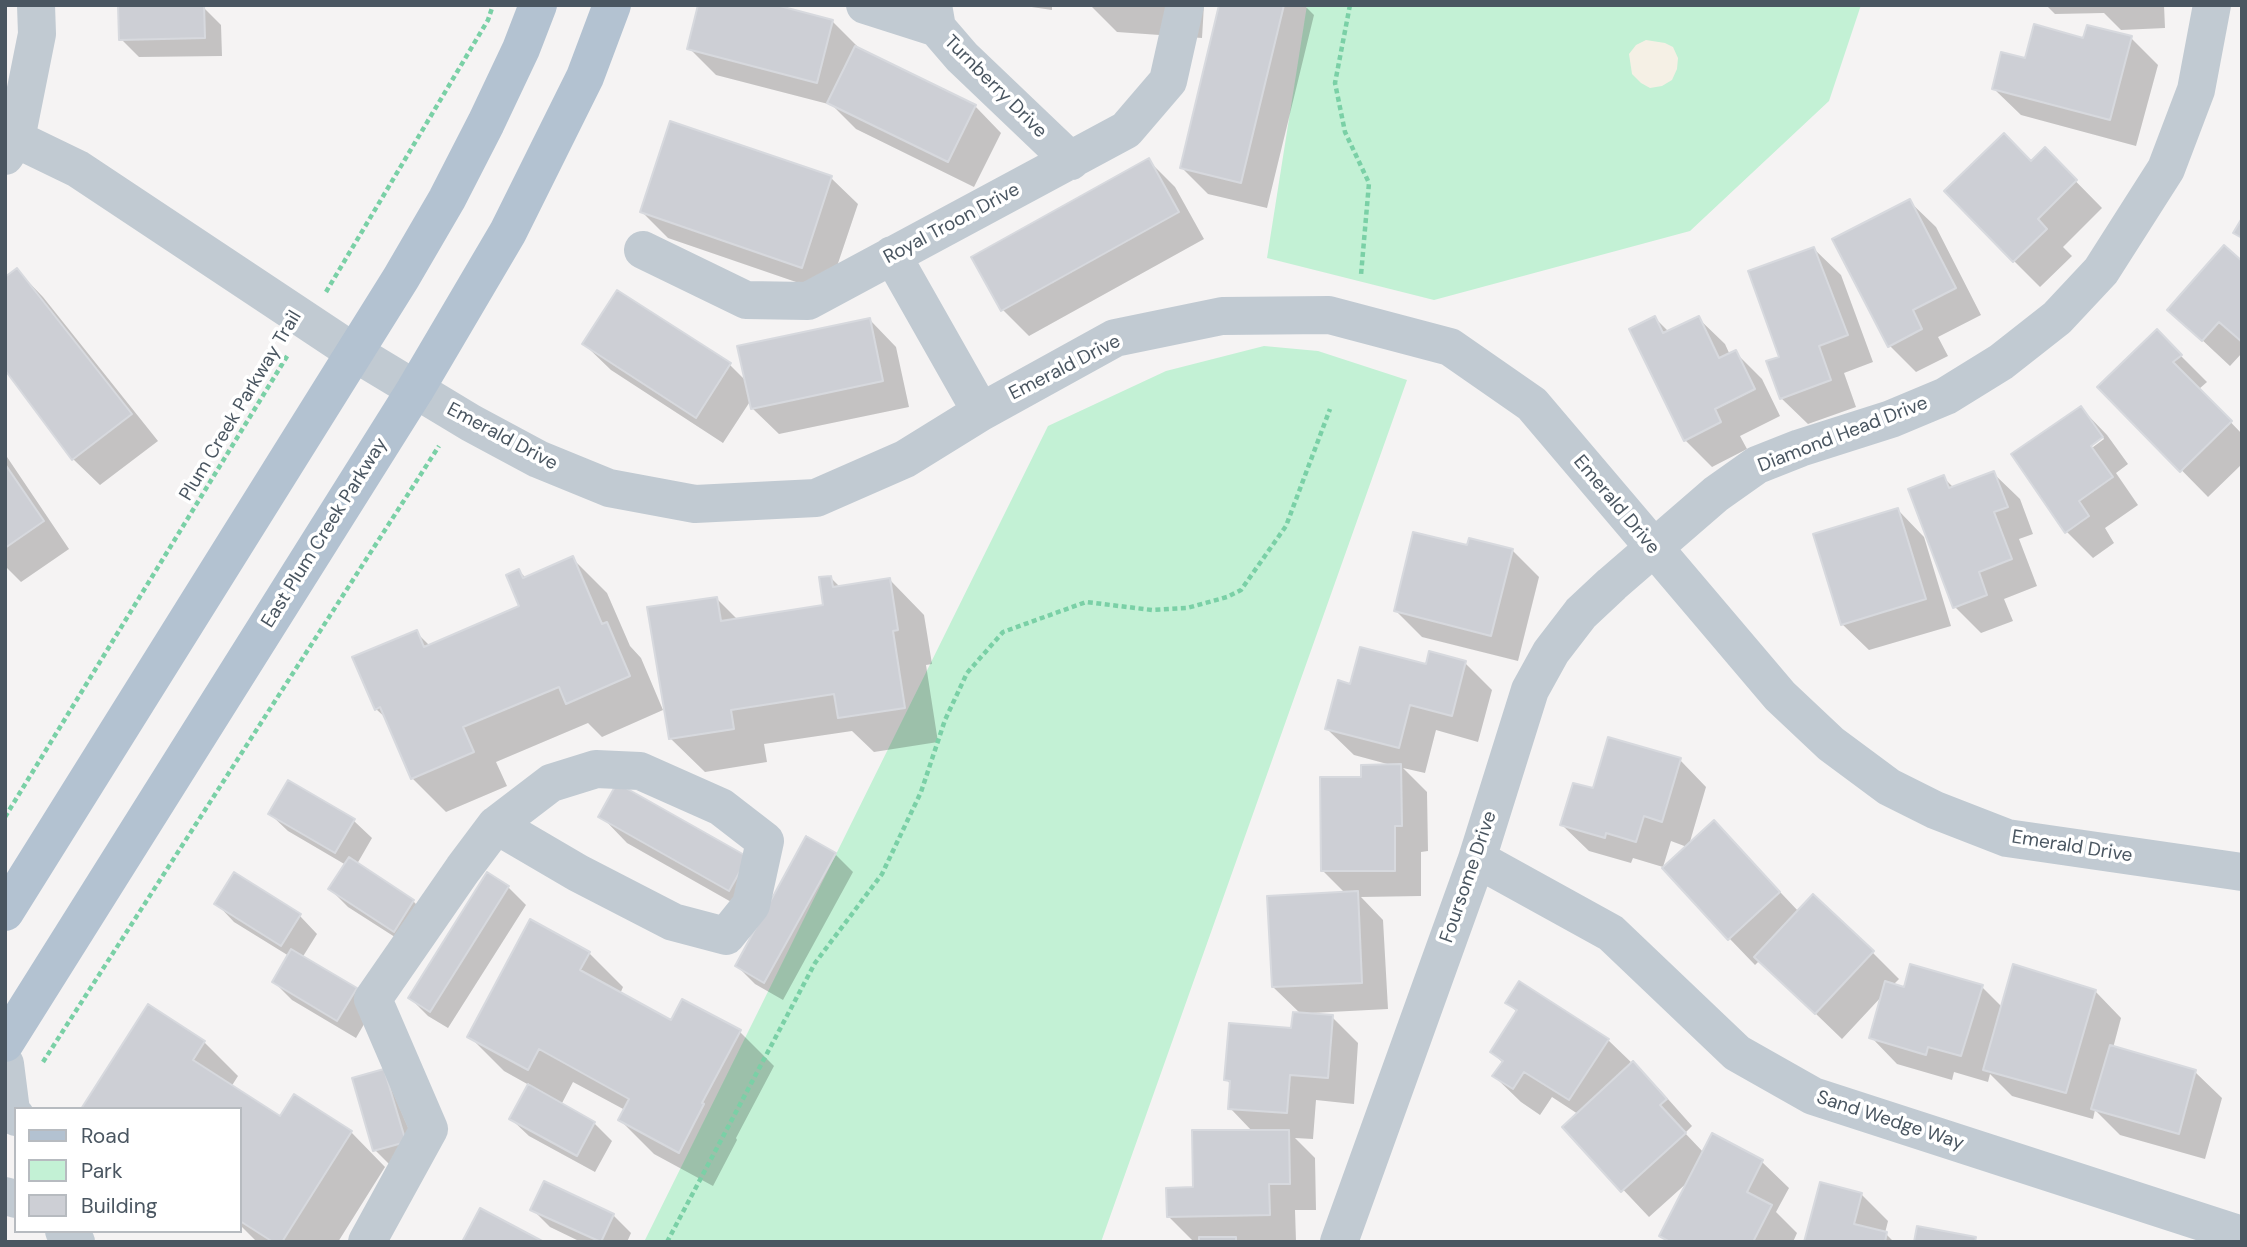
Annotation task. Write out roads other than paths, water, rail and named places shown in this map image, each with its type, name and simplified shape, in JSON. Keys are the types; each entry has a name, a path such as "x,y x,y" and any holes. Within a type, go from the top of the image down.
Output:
{"main road":[{"path":"5,912 355,353 447,199 521,50 538,5"},
{"name":"East Plum Creek Parkway","path":"5,1043 415,390 508,232 585,77 612,5"}],"street":[{"path":"11,147 37,34 36,5"},
{"path":"865,5 935,17"},
{"name":"Royal Troon Drive","path":"643,250 746,300 808,301 1126,130 1168,81 1185,5"},
{"name":"Diamond Head Drive","path":"1653,548 1716,494 1757,465 1800,448 1891,419 1946,396 2001,362 2057,318 2101,271 2166,169 2196,90 2212,5"},
{"name":"Turnberry Drive","path":"935,17 962,57 1071,161"},
{"name":"Emerald Drive","path":"11,147 78,169 355,353 538,459 609,488 695,504 816,498 905,459 981,412 1115,338 1222,316 1329,315 1450,347 1532,404 1780,696 1831,744 1889,787 1934,810 2007,838 2242,872"},
{"path":"892,255 981,412"},
{"name":"Foursome Drive","path":"1339,1242 1477,859 1530,690 1550,652 1581,613 1653,548"},
{"path":"367,1242 429,1129 373,999 496,825 551,783 596,769 640,771 721,807 765,841 751,905 726,936 673,922 578,873 496,825"},
{"name":"Sand Wedge Way","path":"1477,859 1611,933 1737,1053 1813,1096 2242,1236"},
{"path":"5,1043 5,1059"},
{"path":"5,1065 14,1114"}]}
